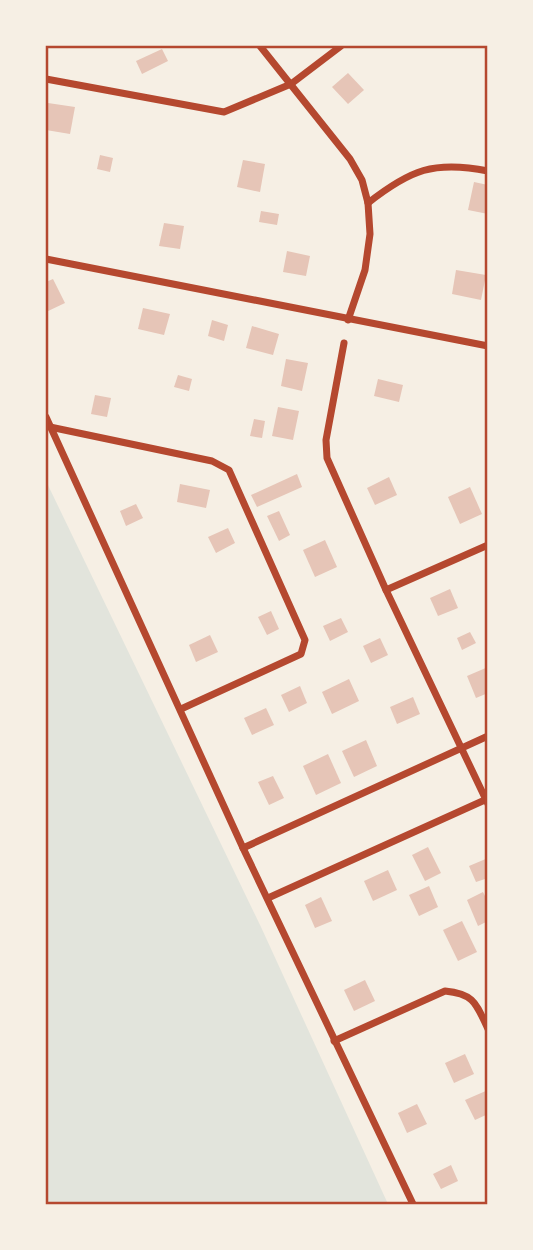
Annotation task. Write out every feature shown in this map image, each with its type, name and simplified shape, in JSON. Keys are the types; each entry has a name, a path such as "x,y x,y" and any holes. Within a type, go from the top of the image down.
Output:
{"street":[{"path":"260,46 350,159 362,180 368,203 370,234 365,270 348,320"},
{"path":"46,79 224,112 291,85 341,46"},
{"path":"368,203 392,184 416,171 464,166 488,171"},
{"path":"46,259 488,346"},
{"path":"268,898 487,801 386,590 327,458 326,440 344,343"},
{"path":"46,417 243,848 413,1205"},
{"path":"50,427 212,461 229,470 305,640 301,654 181,709"},
{"path":"386,590 488,545"},
{"path":"243,848 488,736"},
{"path":"334,1041 445,991 464,993 476,1005 488,1030"}],"shaded area":[{"path":"46,481 261,927 388,1204 46,1204"}],"building":[{"path":"162,49 168,61 142,74 136,61"},
{"path":"348,73 364,90 348,104 332,87"},
{"path":"48,103 75,107 70,134 46,130"},
{"path":"100,155 113,158 110,172 97,169"},
{"path":"243,160 265,164 260,192 237,187"},
{"path":"474,182 488,185 488,214 468,210"},
{"path":"261,211 279,214 277,225 259,222"},
{"path":"164,223 184,226 180,249 159,246"},
{"path":"287,251 310,256 306,276 283,272"},
{"path":"456,270 486,275 481,300 452,294"},
{"path":"53,279 65,303 46,312 46,282"},
{"path":"143,308 170,314 164,335 138,329"},
{"path":"212,320 228,325 224,341 208,336"},
{"path":"252,326 279,334 273,355 246,348"},
{"path":"286,359 308,363 302,391 281,386"},
{"path":"178,375 192,379 189,391 174,387"},
{"path":"378,379 403,385 399,402 374,396"},
{"path":"95,395 111,398 107,417 91,414"},
{"path":"278,407 299,411 293,440 272,436"},
{"path":"254,419 265,421 262,438 250,436"},
{"path":"297,474 302,487 257,507 251,495"},
{"path":"389,477 397,495 375,505 367,488"},
{"path":"180,484 210,490 206,508 177,502"},
{"path":"470,487 482,514 460,524 448,497"},
{"path":"136,504 143,518 126,526 120,511"},
{"path":"279,511 290,535 279,541 267,516"},
{"path":"228,528 235,543 216,553 208,537"},
{"path":"325,540 337,567 315,577 303,550"},
{"path":"450,589 458,608 438,616 430,598"},
{"path":"271,611 279,629 267,635 258,617"},
{"path":"341,618 348,632 330,641 323,626"},
{"path":"470,632 476,643 462,650 457,638"},
{"path":"210,635 218,652 196,662 189,645"},
{"path":"380,638 388,655 371,663 363,646"},
{"path":"488,667 488,693 476,698 467,676"},
{"path":"349,679 359,701 332,714 322,692"},
{"path":"300,686 307,703 289,712 281,695"},
{"path":"413,697 420,714 397,724 390,707"},
{"path":"266,708 274,725 252,735 244,718"},
{"path":"366,740 377,766 354,777 342,751"},
{"path":"328,754 341,783 316,795 303,766"},
{"path":"273,776 284,798 269,805 258,782"},
{"path":"428,847 441,873 425,881 412,855"},
{"path":"488,858 488,878 476,882 469,866"},
{"path":"388,870 397,890 373,901 364,881"},
{"path":"429,886 438,907 419,916 409,895"},
{"path":"483,892 488,902 488,921 478,926 467,900"},
{"path":"321,897 332,921 315,928 305,905"},
{"path":"462,921 477,952 458,961 443,930"},
{"path":"365,980 375,1001 354,1011 344,990"},
{"path":"465,1054 474,1074 454,1083 445,1063"},
{"path":"488,1090 488,1114 475,1120 465,1100"},
{"path":"417,1104 427,1124 407,1133 398,1113"},
{"path":"451,1165 458,1181 441,1189 433,1174"}]}
